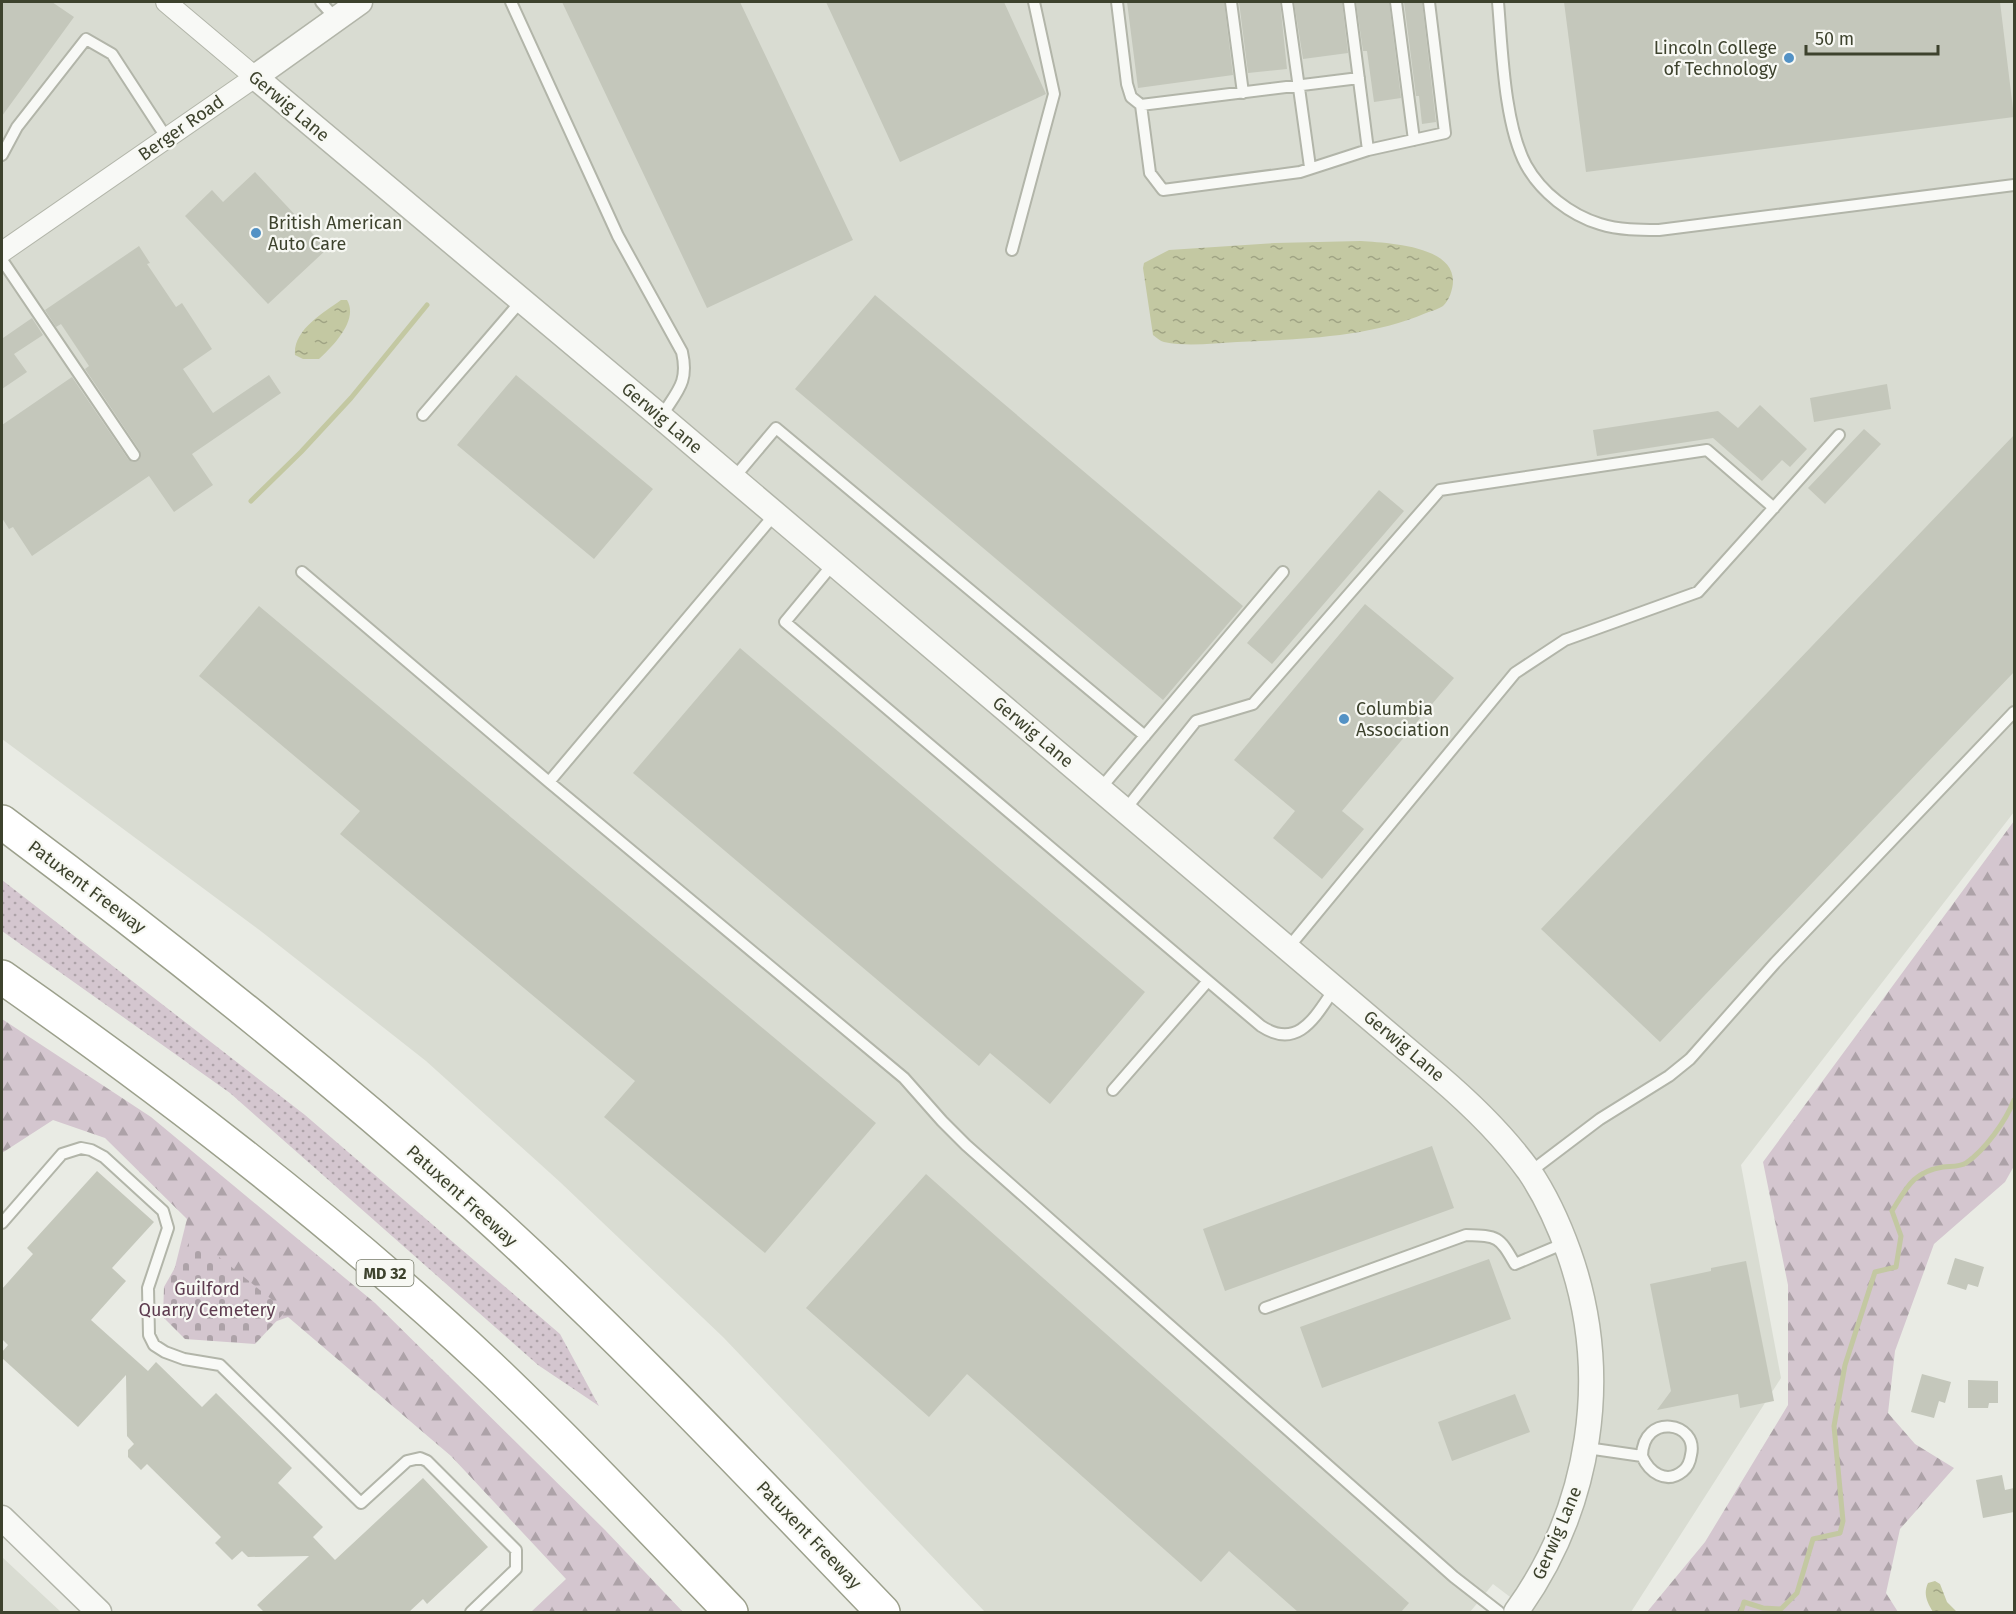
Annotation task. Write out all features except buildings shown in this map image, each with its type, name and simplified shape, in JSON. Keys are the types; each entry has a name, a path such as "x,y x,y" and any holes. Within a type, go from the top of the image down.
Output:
{"highway":[{"name":"Patuxent Freeway","path":"2,822 123,913 314,1067 475,1205 664,1385 883,1612"},
{"name":"MD 32","path":"2,977 153,1085 324,1220 488,1365 590,1466 731,1612"}],"street":[{"name":"Gerwig Lane","path":"166,2 661,417 1463,1097 1491,1124 1530,1173 1557,1221 1578,1278 1588,1326 1591,1358 1592,1409 1587,1448 1578,1486 1567,1518 1534,1587 1516,1612"},
{"name":"Berger Road","path":"2,252 255,77 328,10 360,2"},
{"path":"2,1518 99,1612"}],"lane":[{"path":"511,2 618,236 682,352 686,367 683,382 661,417"},
{"path":"1012,250 1054,94 1034,2"},
{"path":"1117,2 1127,84 1131,98 1141,105 1359,78"},
{"path":"1231,2 1243,93"},
{"path":"1287,2 1310,167"},
{"path":"1349,2 1368,150"},
{"path":"1396,2 1414,140"},
{"path":"1141,105 1150,173 1163,190 1300,172 1368,150 1445,133 1429,2"},
{"path":"1498,2 1509,106 1526,164 1555,200 1576,214 1600,224 1629,230 1659,230 2014,185"},
{"path":"2,155 17,127 86,39 112,54 166,137"},
{"path":"2,260 134,455"},
{"path":"423,415 521,301"},
{"path":"733,479 776,428 1145,736"},
{"path":"1288,948 1515,673 1565,640 1698,592 1839,435"},
{"path":"1125,810 1196,721 1253,704 1440,490 1707,450 1774,508"},
{"path":"549,782 775,514"},
{"path":"833,564 785,622 1261,1026 1270,1032 1282,1035 1305,1029 1335,988"},
{"path":"302,572 549,782 904,1078 942,1121 975,1153 1454,1577 1499,1612"},
{"path":"1100,789 1283,572"},
{"path":"1530,1173 1600,1119 1669,1076 1690,1059 1775,963 2014,712"},
{"path":"1113,1090 1208,981"},
{"path":"2,1223 62,1155 81,1148 104,1156 163,1211 167,1219 166,1237 148,1288 149,1335 154,1345 184,1359 220,1365 361,1503 407,1461 420,1458 427,1461 516,1550 516,1569 471,1612"},
{"path":"1265,1308 1466,1235 1490,1237 1502,1242 1515,1264 1566,1243"},
{"path":"1667,1426 1677,1428 1690,1441 1692,1452 1689,1464 1682,1472 1675,1475 1663,1477 1654,1473 1647,1467 1642,1456 1642,1445 1647,1435 1657,1428 1667,1426"},
{"path":"1587,1448 1642,1456"}],"shaded area":[{"path":"2,2 2014,2 2014,812 1741,1165 1781,1378 1631,1612 1530,1612 1493,1584 1470,1612 985,1612 723,1337 560,1182 426,1061 262,932 2,739"},
{"path":"2,1557 61,1612 2,1612"}],"green space":[{"path":"2014,821 2014,1166 2005,1182 1934,1244 1895,1351 1888,1413 1915,1444 1954,1468 1900,1529 1886,1593 1898,1612 1647,1612 1705,1542 1788,1405 1788,1285 1763,1162"},
{"path":"2,880 305,1115 560,1334 599,1406 538,1365 230,1093 2,931"},
{"path":"2,1019 151,1117 375,1303 605,1530 683,1612 531,1612 566,1579 451,1456 288,1317 249,1331 168,1295 187,1219 105,1138 53,1120 2,1153"},
{"name":"Guilford Quarry Cemetery","path":"193,1236 286,1311 255,1344 185,1339 163,1317 164,1287"}],"water":[{"path":"1361,241 1416,248 1442,260 1450,269 1453,281 1445,304 1437,309 1381,328 1333,336 1192,344 1164,342 1153,335 1143,268 1144,263 1169,250 1275,243"},
{"path":"341,300 347,300 350,316 337,340 319,359 303,359 295,355 296,346 304,330"},
{"path":"1935,1581 1940,1584 1947,1602 1957,1612 1933,1612 1927,1601 1926,1591 1928,1583"}],"waterway":[{"path":"251,501 351,398 427,305"},
{"path":"1741,1612 1744,1602 1763,1608 1781,1609 1797,1593 1813,1539 1840,1533 1843,1521 1834,1426 1845,1365 1875,1272 1896,1267 1901,1236 1892,1211 1907,1188 1918,1177 1933,1169 1964,1164 1980,1151 2006,1117 2014,1100"}],"place":[{"name":"Lincoln College of Technology","path":"1789,58"},
{"name":"British American Auto Care","path":"256,233"},
{"name":"Columbia Association","path":"1344,719"}]}
